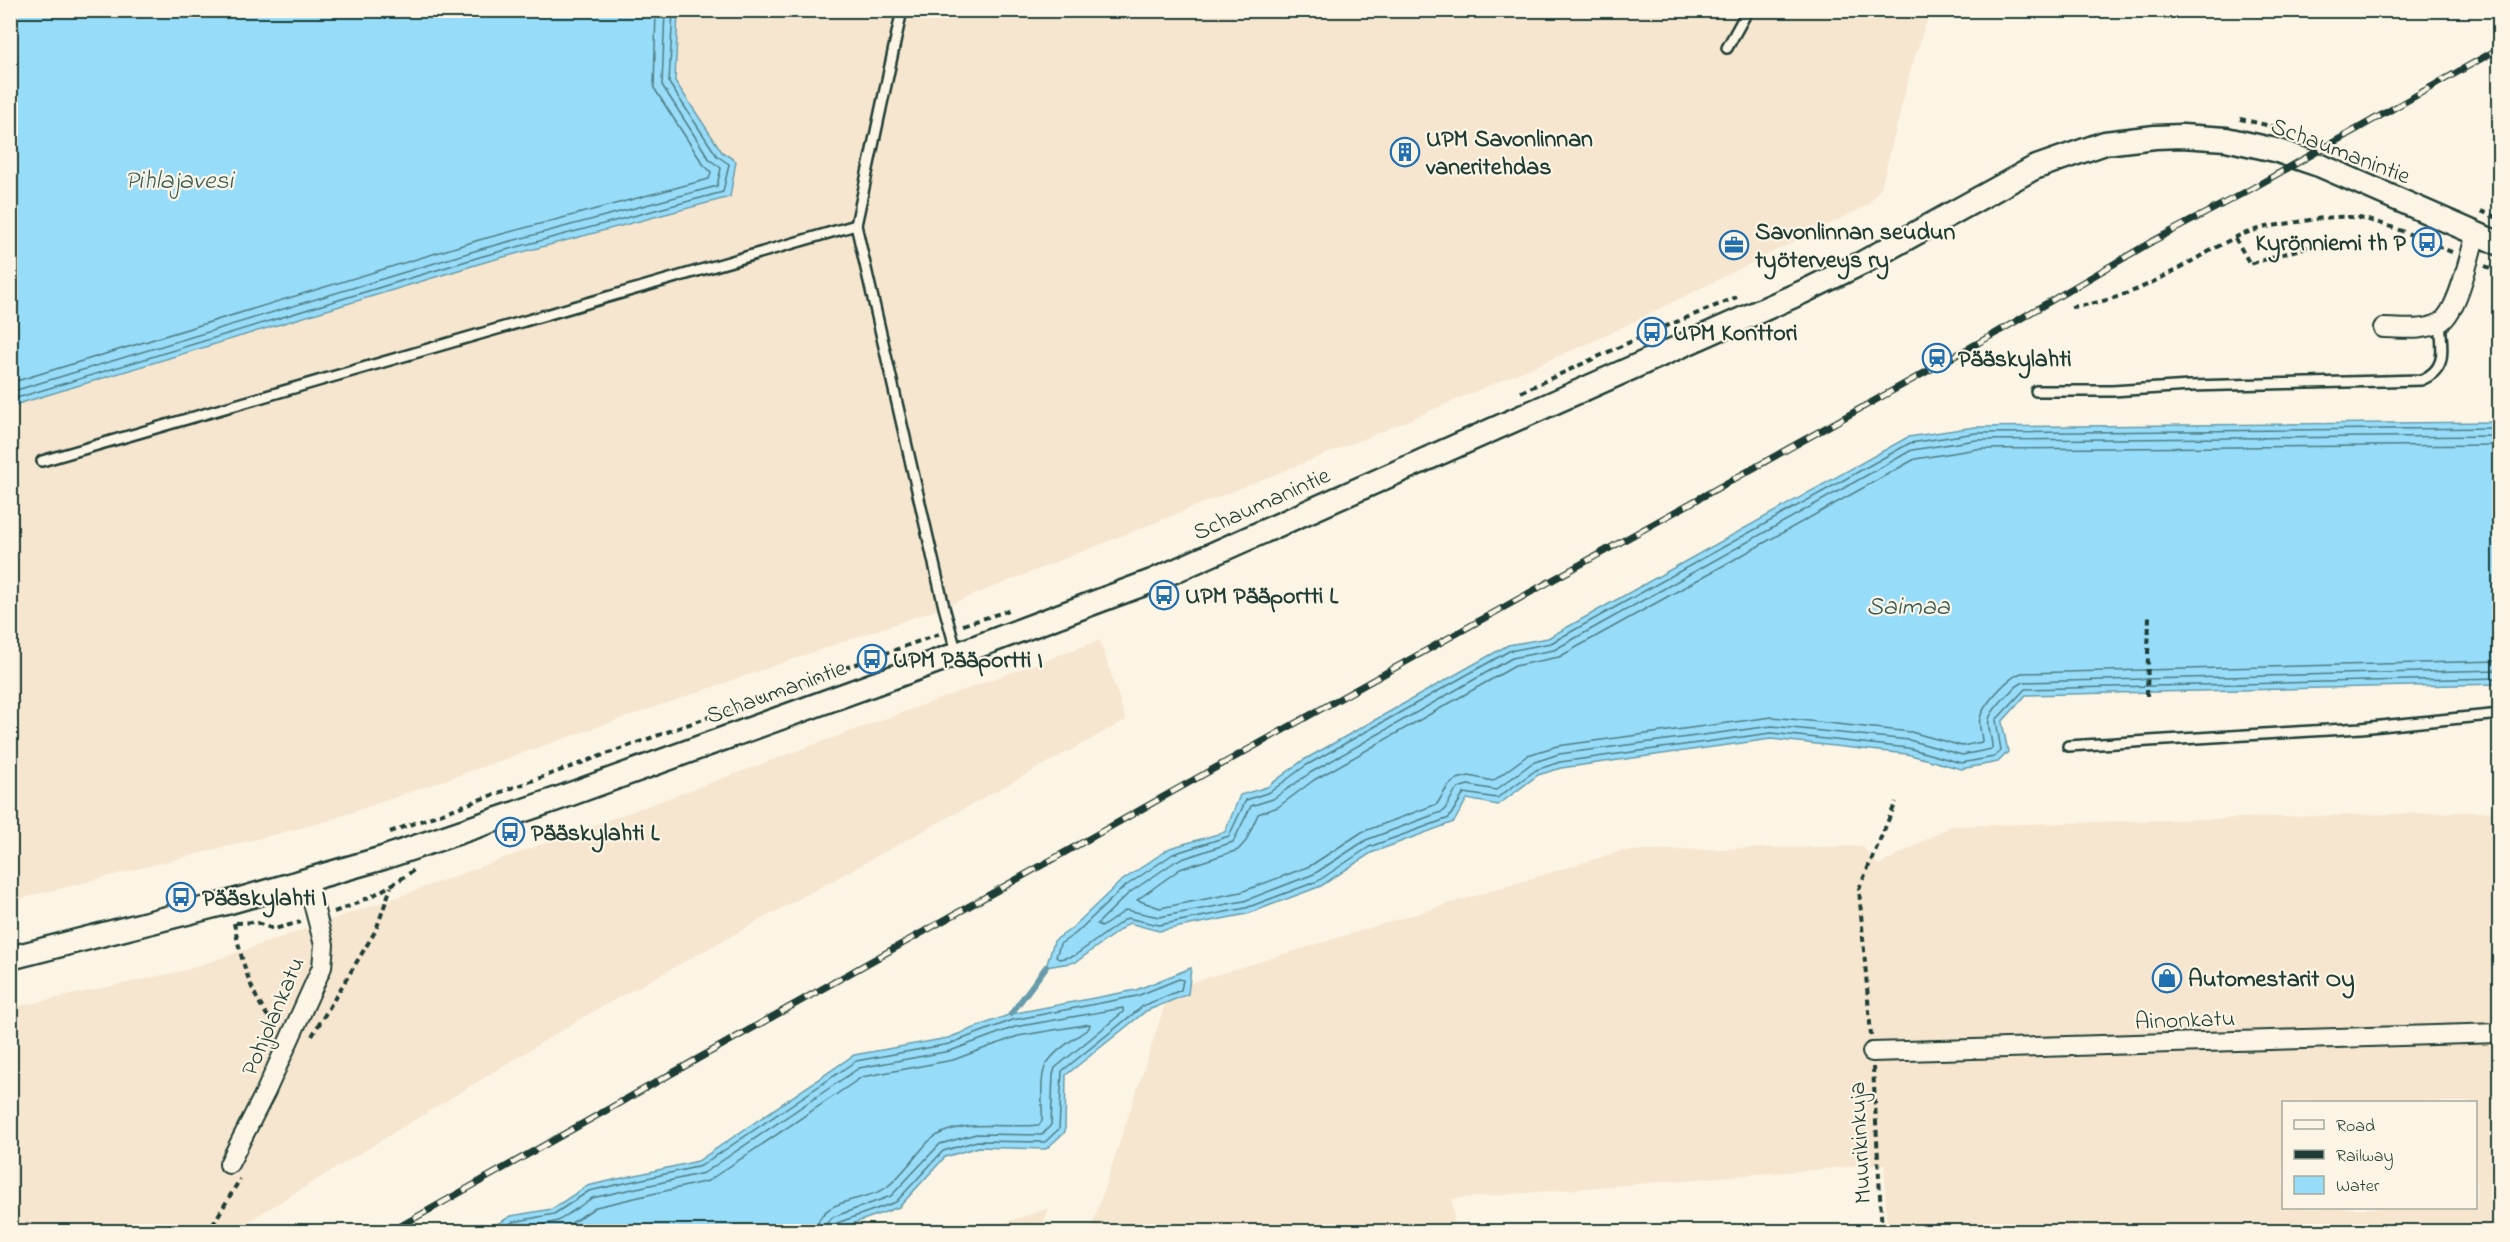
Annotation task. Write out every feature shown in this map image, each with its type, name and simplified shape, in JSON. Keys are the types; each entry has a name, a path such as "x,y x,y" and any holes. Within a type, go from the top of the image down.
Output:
{"street":[{"name":"Schaumanintie","path":"10,958 383,858 557,799 1152,581 1805,291 1863,263 2034,168 2104,143 2182,136 2226,139 2274,150 2319,165 2499,244"},
{"path":"2383,328 2417,328 2440,323 2454,305 2476,234"},
{"name":"Pohjolankatu","path":"229,1164 301,1038 322,967 324,945 307,880"},
{"name":"Ainonkatu","path":"1872,1052 2499,1034"}],"lane":[{"path":"902,10 856,225 944,607 957,654"},
{"path":"1727,48 1748,10"},
{"path":"42,461 856,225"},
{"path":"2036,391 2112,391 2211,385 2421,380 2433,375 2439,368 2442,346 2440,323"},
{"path":"2068,746 2361,728 2499,714"}],"path":[{"path":"2071,307 2116,298 2139,290 2257,228 2321,218 2356,218 2427,242 2499,272"},
{"path":"2235,238 2250,264 2310,246"},
{"path":"2147,696 2149,616"},
{"name":"Muurikinkuja","path":"1882,1232 1872,1052 1859,889 1896,802"},
{"path":"274,929 255,922 234,923 239,950 251,984 269,1018 285,1032 301,1038 376,930 392,886"}],"shaded area":[{"path":"678,11 1930,11 1911,69 1881,188 1868,205 1603,337 1376,434 944,607 321,823 11,901 11,406 485,262 730,197 722,152 675,81"},
{"path":"1100,640 1126,720 587,1015 236,1229 231,1231 11,1231 10,1008 186,970 406,894"},
{"path":"2499,811 2499,1231 1887,1231 1884,1164 1452,1199 1455,1231 1090,1232 1170,989 1621,851 1862,846 1879,865 1951,826"},
{"path":"1049,1208 1041,1231 980,1231"}],"water":[{"name":"Pihlajavesi","path":"11,10 678,11 675,81 722,152 736,161 730,197 485,262 11,406"},
{"name":"Saimaa","path":"2499,422 2499,684 2026,695 2002,722 2008,752 1998,762 1961,769 1907,754 1771,739 1561,768 1538,775 1498,805 1467,799 1454,822 1371,853 1321,886 1247,914 1159,931 1129,923 1076,962 1046,967 1054,941 1071,929 1120,882 1170,848 1225,832 1240,795 1267,787 1302,761 1508,645 1548,638 1908,437 1975,427"},
{"path":"1191,968 1188,994 1146,1011 1066,1075 1065,1132 1046,1149 978,1147 945,1157 899,1207 832,1231 485,1231 511,1216 552,1209 587,1186 698,1161 854,1055 948,1038 1011,1014 1136,990"}],"waterway":[{"path":"1011,1014 1046,967"}],"railway":[{"path":"390,1232 1172,792 1996,333 2153,241 2251,189 2500,48"}],"place":[{"name":"UPM Savonlinnan vaneritehdas","path":"1405,152"},
{"name":"Kyrönniemi th P","path":"2427,242"},
{"name":"Savonlinnan seudun työterveys ry","path":"1734,245"},
{"name":"UPM Konttori","path":"1652,332"},
{"name":"Pääskylahti","path":"1937,358"},
{"name":"UPM Pääportti L","path":"1164,595"},
{"name":"UPM Pääportti I","path":"872,659"},
{"name":"Pääskylahti L","path":"510,832"},
{"name":"Pääskylahti I","path":"181,897"},
{"name":"Automestarit Oy","path":"2167,978"}]}
